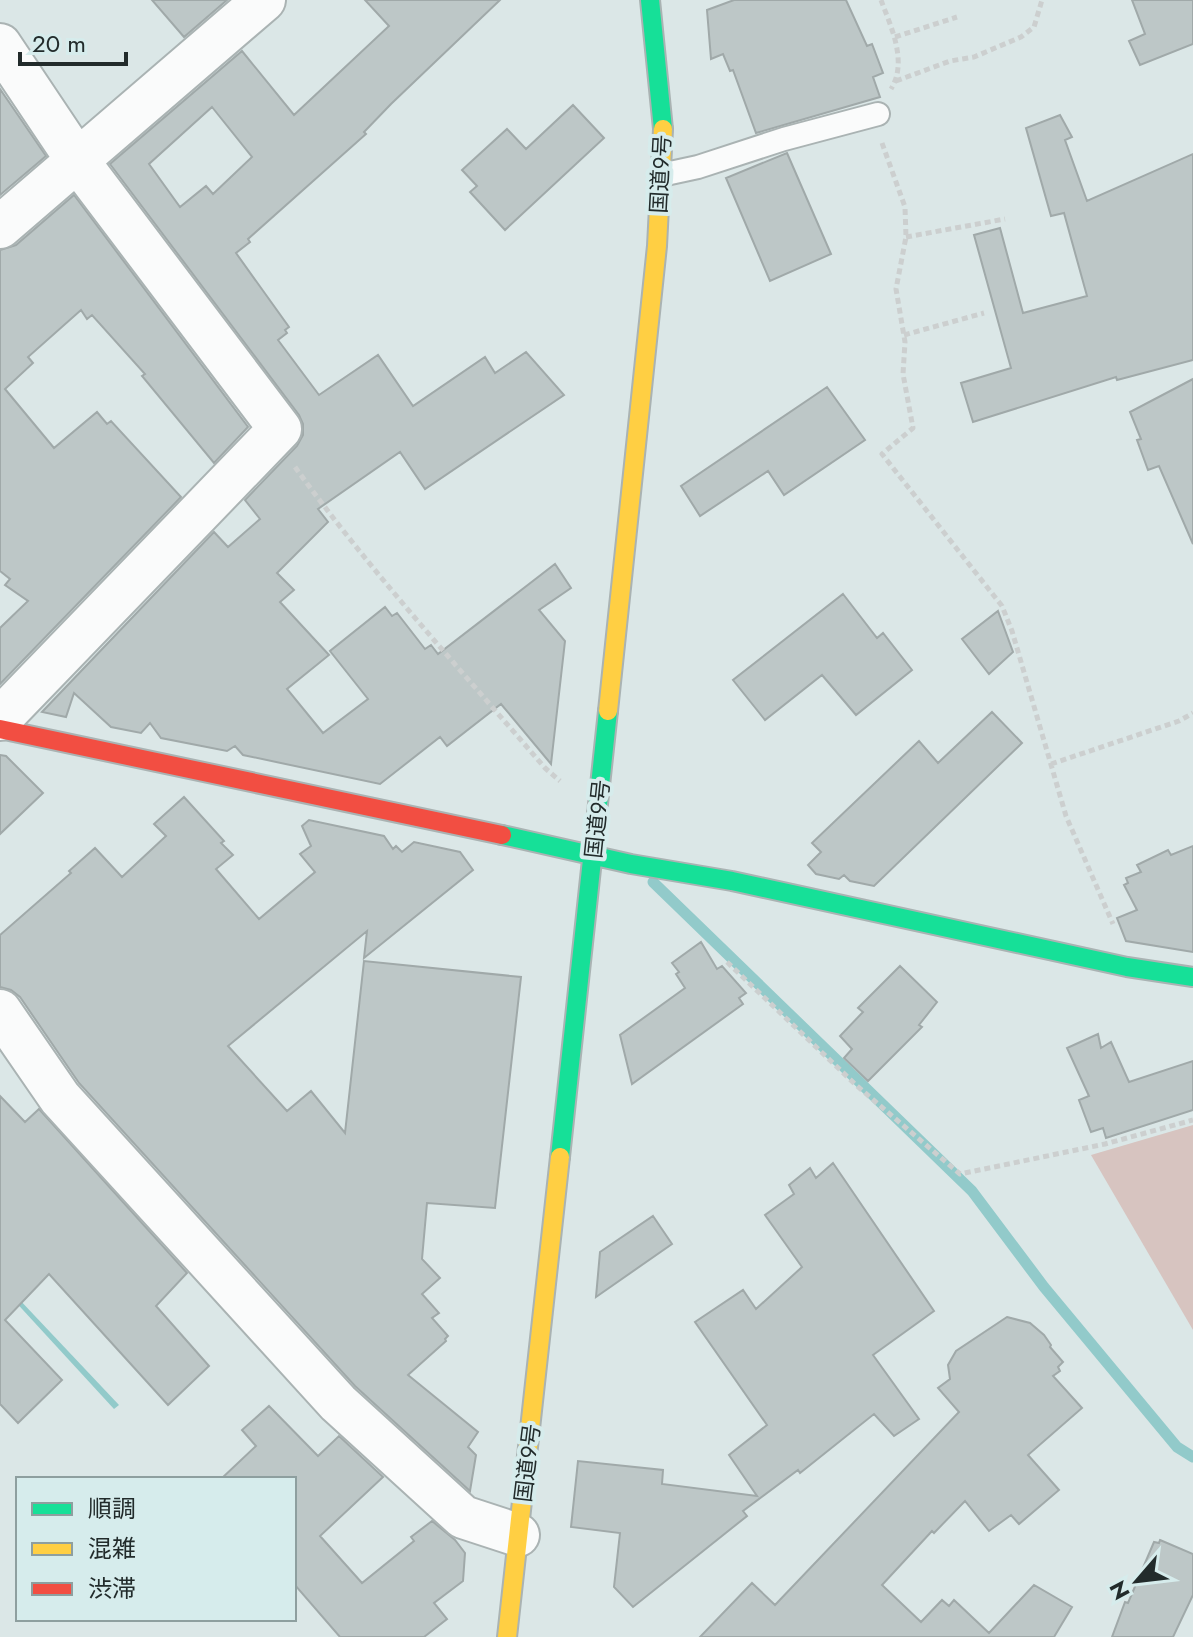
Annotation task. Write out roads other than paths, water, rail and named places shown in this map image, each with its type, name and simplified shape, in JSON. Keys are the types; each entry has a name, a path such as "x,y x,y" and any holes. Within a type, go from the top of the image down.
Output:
{"main road":[{"name":"国道9号","path":"507,1637 657,246 664,136 650,0"},
{"path":"0,729 593,856 732,881 1127,967 1193,977"}],"street":[{"path":"0,227 264,0"},
{"path":"0,45 77,160 280,429 275,438 0,719"},
{"path":"0,1011 60,1098 338,1403 463,1517 518,1535"}],"lane":[{"path":"661,175 878,114"}],"water":[{"path":"0,1279 119,1405 114,1409 0,1285"}],"waterway":[{"path":"653,882 972,1191 1044,1287 1177,1447 1193,1457"}]}
